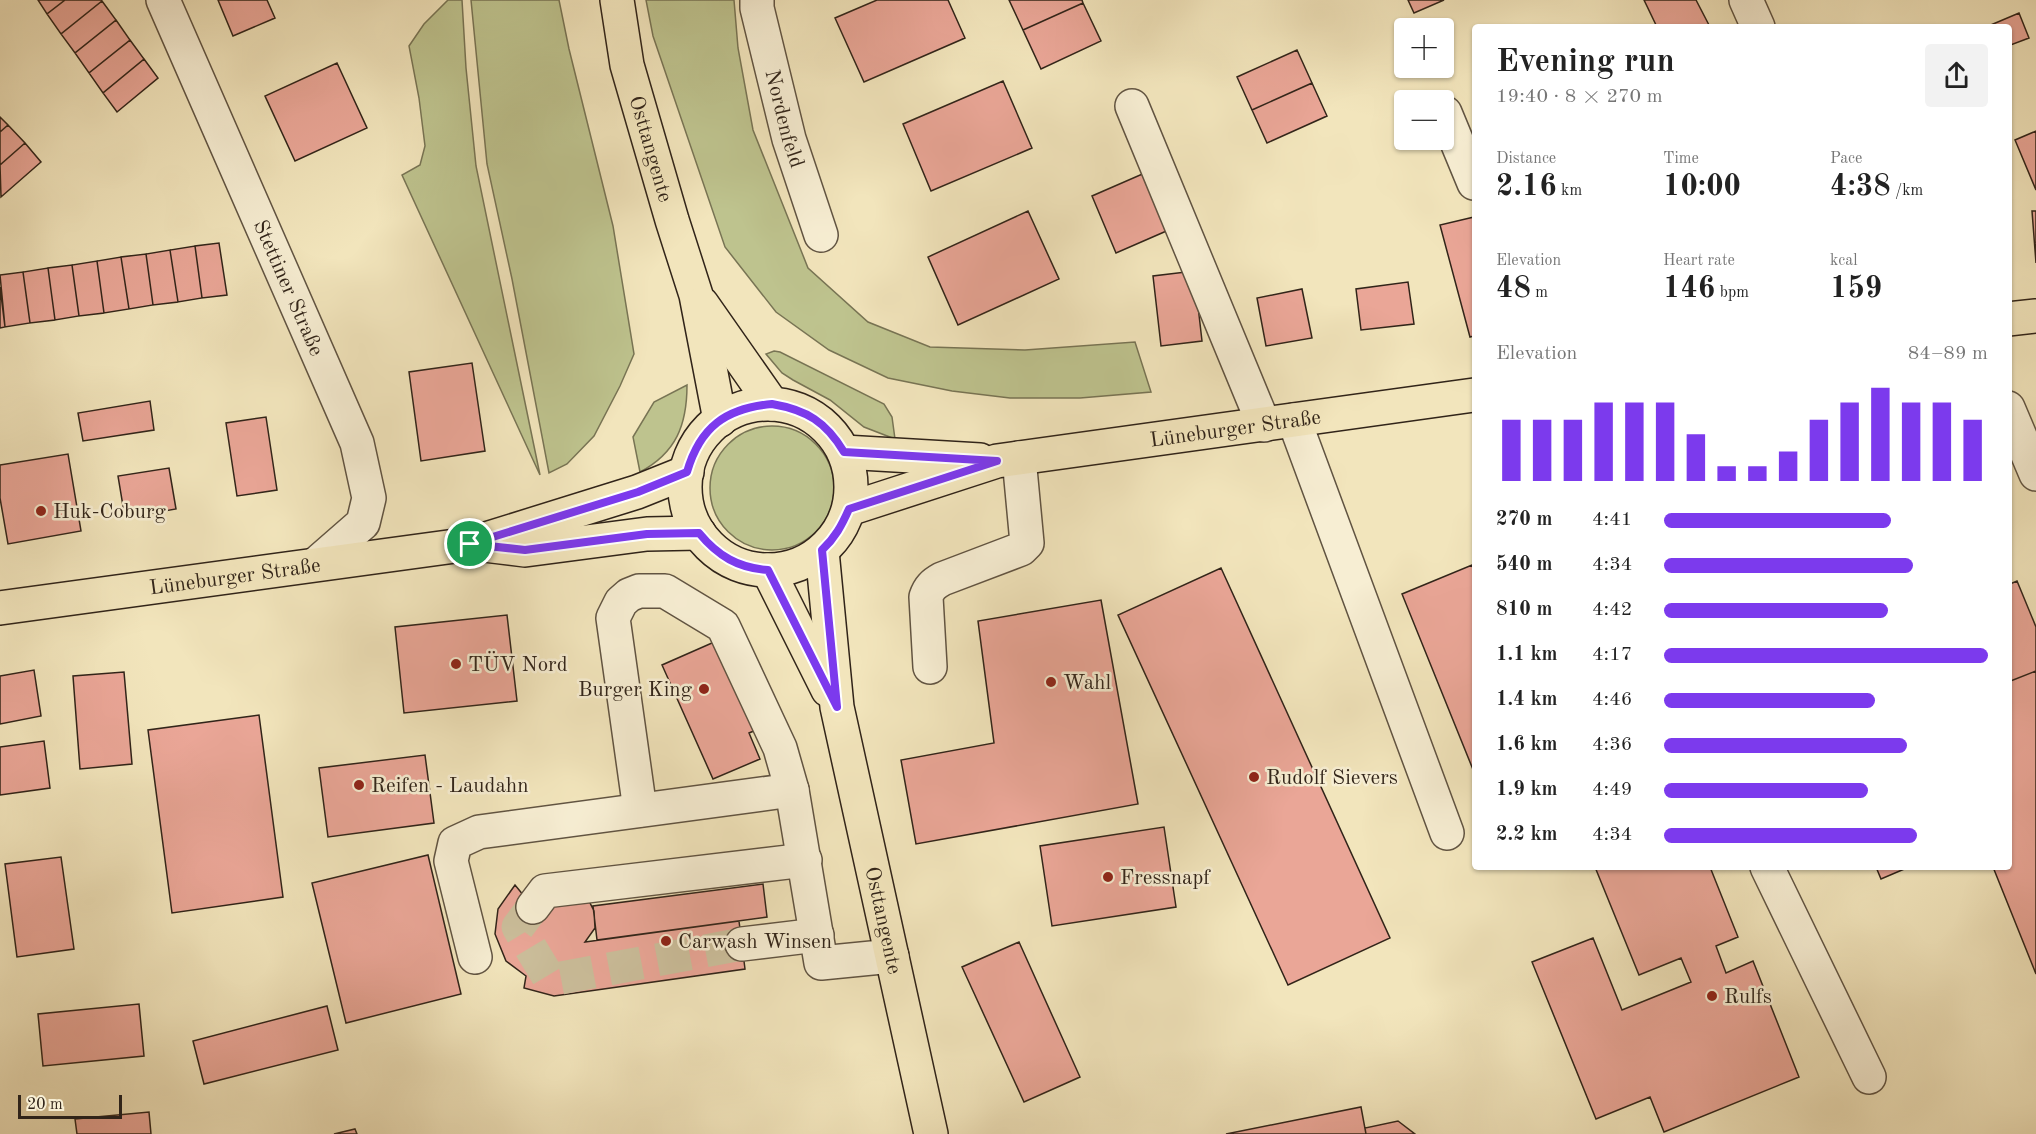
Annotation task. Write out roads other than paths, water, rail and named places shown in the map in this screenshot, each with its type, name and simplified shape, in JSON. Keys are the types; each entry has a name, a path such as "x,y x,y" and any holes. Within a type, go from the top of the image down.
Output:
{"main road":[{"name":"Osttangente","path":"617,0 627,65 696,295 720,420"},
{"name":"Osttangente","path":"696,295 772,404"},
{"path":"2012,319 2036,316"},
{"name":"Lüneburger Straße","path":"849,509 1008,460 1472,395"},
{"path":"772,404 801,411 826,428 844,452 850,471 852,490 849,509 843,524 834,539 822,550 806,561 788,568 752,569 722,556 709,546 699,533 687,504 685,487 687,472 698,443 708,430 736,411 772,404"},
{"name":"Lüneburger Straße","path":"844,452 1008,460"},
{"name":"Lüneburger Straße","path":"0,608 470,544 638,492 687,472"},
{"name":"Lüneburger Straße","path":"470,544 525,550 647,534 699,533"},
{"name":"Osttangente","path":"822,550 837,707 931,1134"},
{"name":"Osttangente","path":"768,570 837,707"}],"street":[{"name":"Stettiner Straße","path":"163,0 357,443 369,498 363,523 316,564"},
{"name":"Nordenfeld","path":"757,0 789,139 821,235"},
{"path":"1746,0 1757,24"},
{"path":"1132,106 1279,422 1447,833"},
{"path":"1454,135 1472,178"},
{"path":"2012,417 2036,474"},
{"path":"930,667 926,597 929,589 942,579 1021,549 1027,543 1008,460"},
{"path":"640,810 613,618 621,602 629,594 639,591 665,591 723,626 780,748 792,790 821,963 892,956"},
{"path":"475,957 450,861 455,843 479,832 792,790"},
{"path":"533,907 545,891 805,860"},
{"path":"1768,870 1869,1077"},
{"path":"742,945 817,935"}],"tunnel":[{"path":"533,907 518,927 550,980 742,944"}],"place":[{"name":"Huk-Coburg","path":"41,511"},
{"name":"TÜV Nord","path":"456,664"},
{"name":"Wahl","path":"1051,682"},
{"name":"Burger King","path":"704,689"},
{"name":"Rudolf Sievers","path":"1254,777"},
{"name":"Reifen - Laudahn","path":"359,785"},
{"name":"Fressnapf","path":"1108,877"},
{"name":"Carwash Winsen","path":"666,941"},
{"name":"Rulfs","path":"1712,996"}]}
